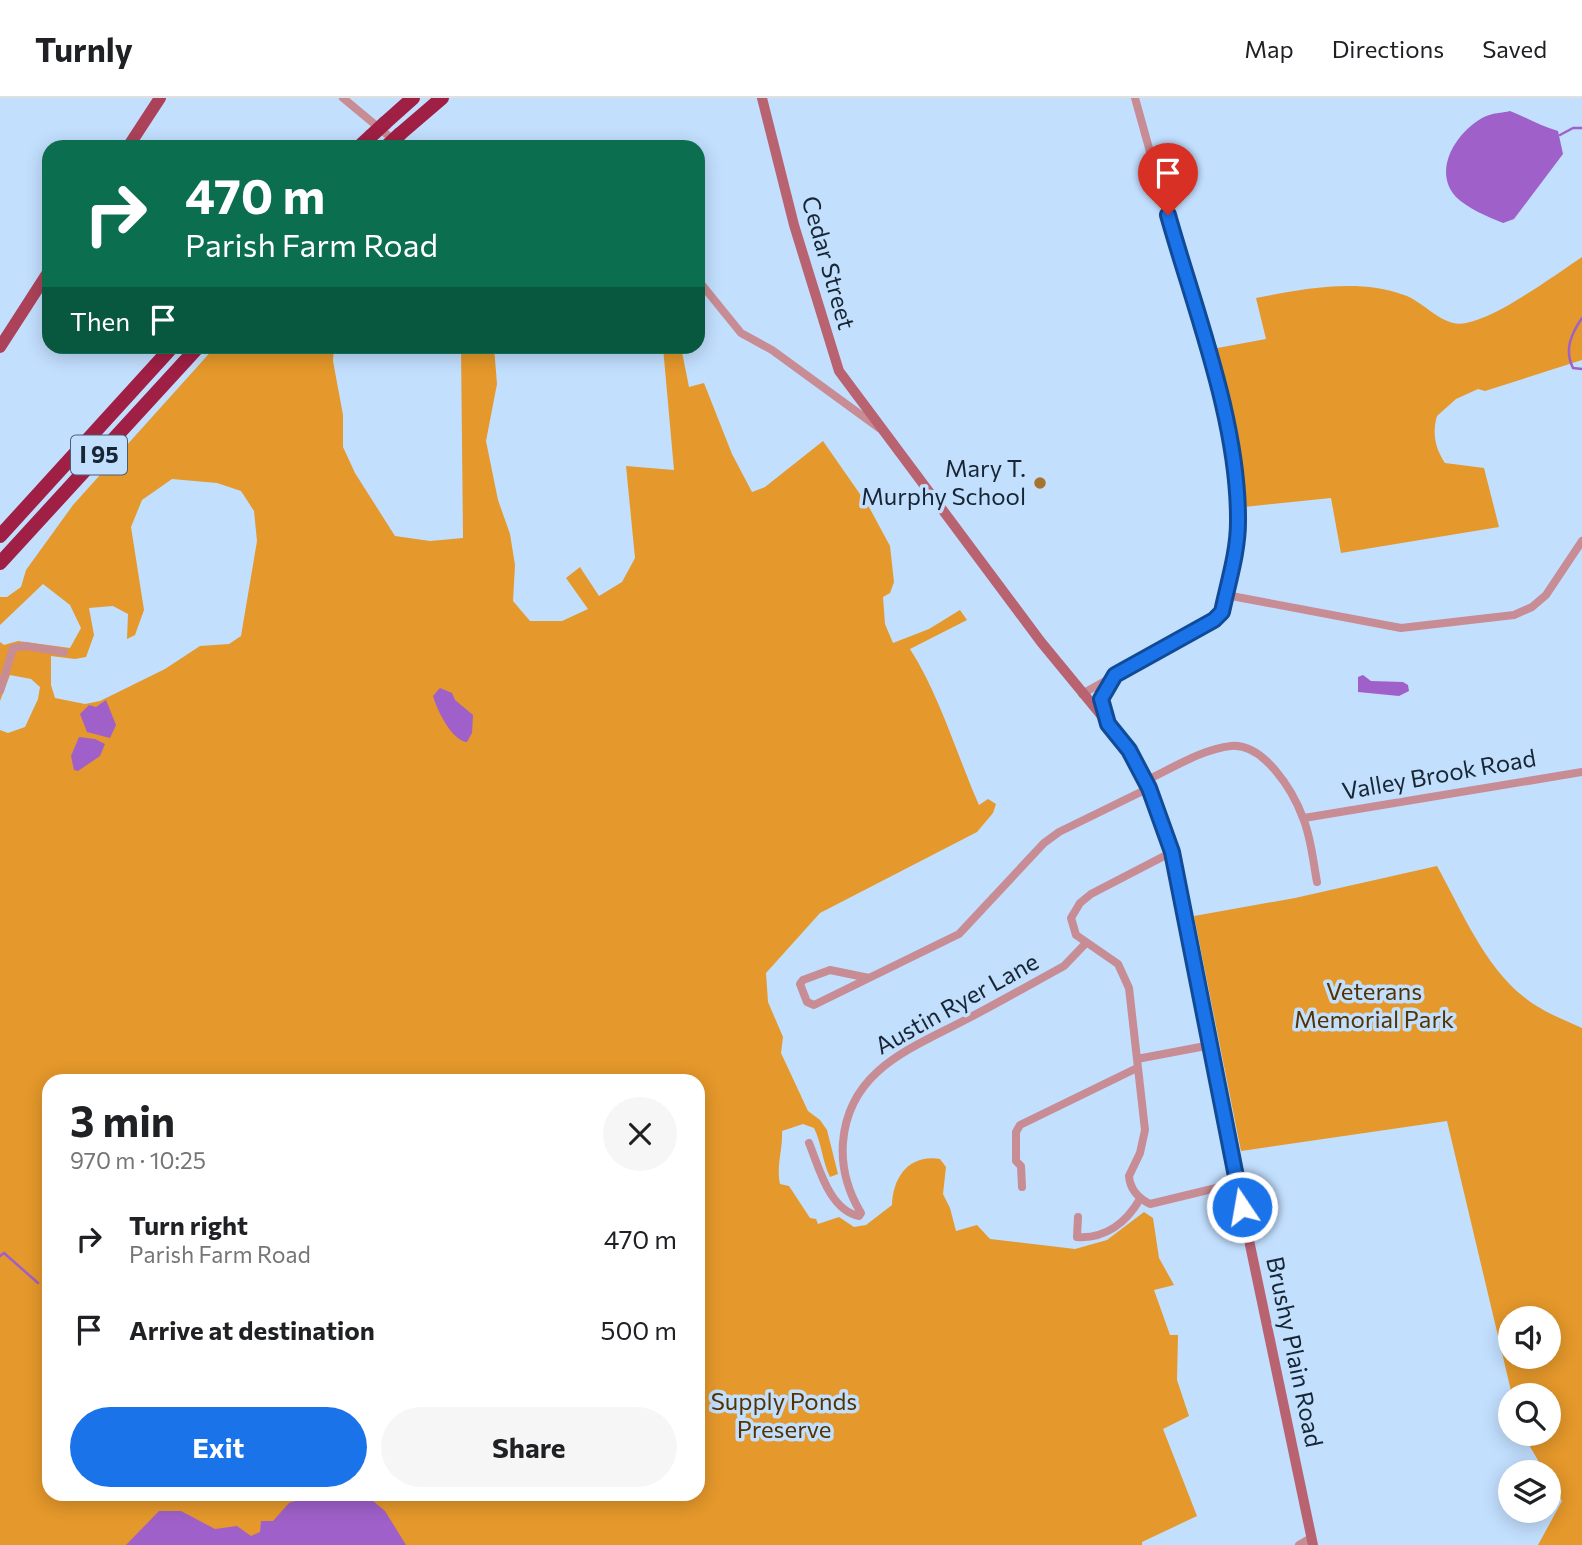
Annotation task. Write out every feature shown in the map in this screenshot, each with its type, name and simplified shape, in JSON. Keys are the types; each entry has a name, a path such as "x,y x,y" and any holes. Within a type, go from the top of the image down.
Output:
{"highway":[{"path":"367,140 413,98"},
{"path":"403,136 442,98"},
{"path":"403,136 448,98"},
{"name":"I 95","path":"0,536 166,354"},
{"name":"I 95","path":"0,563 191,354"}],"main road":[{"path":"133,140 160,98"},
{"name":"Cedar Street","path":"762,98 794,225 839,371 879,428"},
{"path":"0,347 42,282"},
{"name":"Brushy Plain Road","path":"879,428 1082,694 1129,750 1147,784 1172,852 1237,1183 1312,1542"}],"street":[{"path":"343,98 403,136"},
{"path":"1082,694 1214,620 1222,612 1238,525 1237,498 1223,413 1135,98"},
{"path":"705,289 741,333 772,350 879,428"},
{"path":"1226,595 1401,628 1514,615 1532,607 1546,595 1582,541"},
{"path":"0,691 13,648 25,646 64,652"},
{"path":"1108,724 1101,699 1115,675"},
{"path":"869,978 830,970 803,980 800,984 807,1002 814,1005 959,934 971,925 1044,843 1059,832 1214,750 1232,746 1249,748 1265,760 1304,818 1317,881"},
{"name":"Valley Brook Road","path":"1304,818 1582,772"},
{"path":"1172,852 1107,885 1080,903 1071,918 1072,927 1086,943 1118,964 1129,988 1145,1130 1140,1153 1129,1176 1133,1190 1140,1199 1150,1204 1237,1183"},
{"name":"Austin Ryer Lane","path":"809,1143 836,1201 852,1214 859,1216 861,1213 846,1182 842,1154 850,1107 865,1084 892,1059 1064,966 1086,943"},
{"path":"1137,1059 1211,1045"},
{"path":"1022,1188 1021,1166 1016,1161 1016,1132 1020,1125 1137,1069"},
{"path":"1078,1217 1077,1237 1091,1238 1124,1221 1140,1199"},
{"path":"1299,1545 1312,1542"}],"green space":[{"path":"1582,257 1582,360 1485,391 1478,389 1456,399 1437,416 1435,422 1437,446 1445,463 1484,468 1499,527 1341,553 1331,498 1244,507 1229,413 1212,349 1266,339 1256,298 1330,287 1368,287 1412,298 1449,322 1466,323 1509,305"},
{"name":"Supply Ponds Preserve","path":"209,354 334,354 343,415 343,447 355,473 395,536 430,541 463,538 461,354 495,354 497,384 486,441 498,500 510,534 515,565 513,601 530,621 562,621 588,609 566,578 580,567 599,596 622,582 635,558 626,466 674,470 664,354 682,354 689,387 704,383 732,454 752,492 765,487 823,441 869,507 890,546 894,582 890,593 883,597 885,624 893,643 929,629 960,610 967,620 910,649 939,705 979,805 988,799 996,804 993,813 977,832 820,913 766,973 768,1002 783,1037 781,1053 808,1111 820,1120 827,1130 838,1174 830,1177 814,1128 803,1124 782,1131 780,1184 789,1186 810,1218 816,1219 818,1224 839,1217 854,1227 866,1225 892,1205 899,1177 911,1164 929,1158 940,1159 946,1167 943,1194 956,1231 977,1225 990,1239 1075,1249 1107,1240 1144,1212 1153,1218 1159,1258 1174,1285 1154,1290 1170,1335 1178,1335 1177,1380 1189,1416 1163,1429 1197,1516 1142,1542 1142,1545 0,1545 0,730 8,733 25,727 38,699 40,687 31,679 10,675 0,701 0,642 4,645 18,641 70,648 81,628 70,605 43,584 0,625 0,597 7,597 21,587 26,570 73,505","holes":["172,479 217,483 241,491 254,511 257,541 241,636 229,644 200,646 165,669 100,701 85,704 55,698 51,685 51,656 75,659 86,657 94,635 89,608 113,606 128,614 127,639 135,635 144,610 131,527 142,500"]},
{"name":"Veterans Memorial Park","path":"1437,866 1474,936 1497,970 1537,1006 1582,1028 1582,1545 1538,1545 1550,1523 1561,1523 1561,1460 1538,1460 1530,1446 1561,1446 1561,1383 1509,1383 1506,1369 1561,1369 1561,1306 1498,1306 1498,1336 1447,1121 1241,1151 1194,916 1295,898"}],"shaded area":[{"path":"1510,111 1558,131 1563,154 1514,219 1503,223 1478,212 1456,197 1446,175 1451,152 1465,131 1484,117"},
{"path":"1363,675 1371,681 1403,682 1408,685 1409,691 1399,696 1358,692 1358,677"},
{"path":"440,688 452,693 455,700 473,715 472,733 467,742 451,731 442,716 433,696"},
{"path":"106,700 116,725 110,738 87,732 80,714 89,705 96,707"},
{"path":"79,737 95,739 105,744 100,756 78,771 74,770 71,756"},
{"path":"373,1501 385,1511 406,1545 126,1545 159,1511 181,1511 215,1529 237,1526 251,1536 260,1532 261,1521 273,1521 289,1503"}],"waterway":[{"path":"1560,135 1573,128 1582,128"},
{"path":"1582,318 1569,348 1573,368 1582,369"},
{"path":"0,1256 4,1253 38,1283"}],"place":[{"name":"Mary T. Murphy School","path":"1040,483"}],"route":[{"path":"1168,215 1223,413 1237,498 1238,525 1222,612 1214,620 1115,675 1101,699 1108,724 1129,750 1149,788 1172,852 1190,932 1242,1207"}]}
